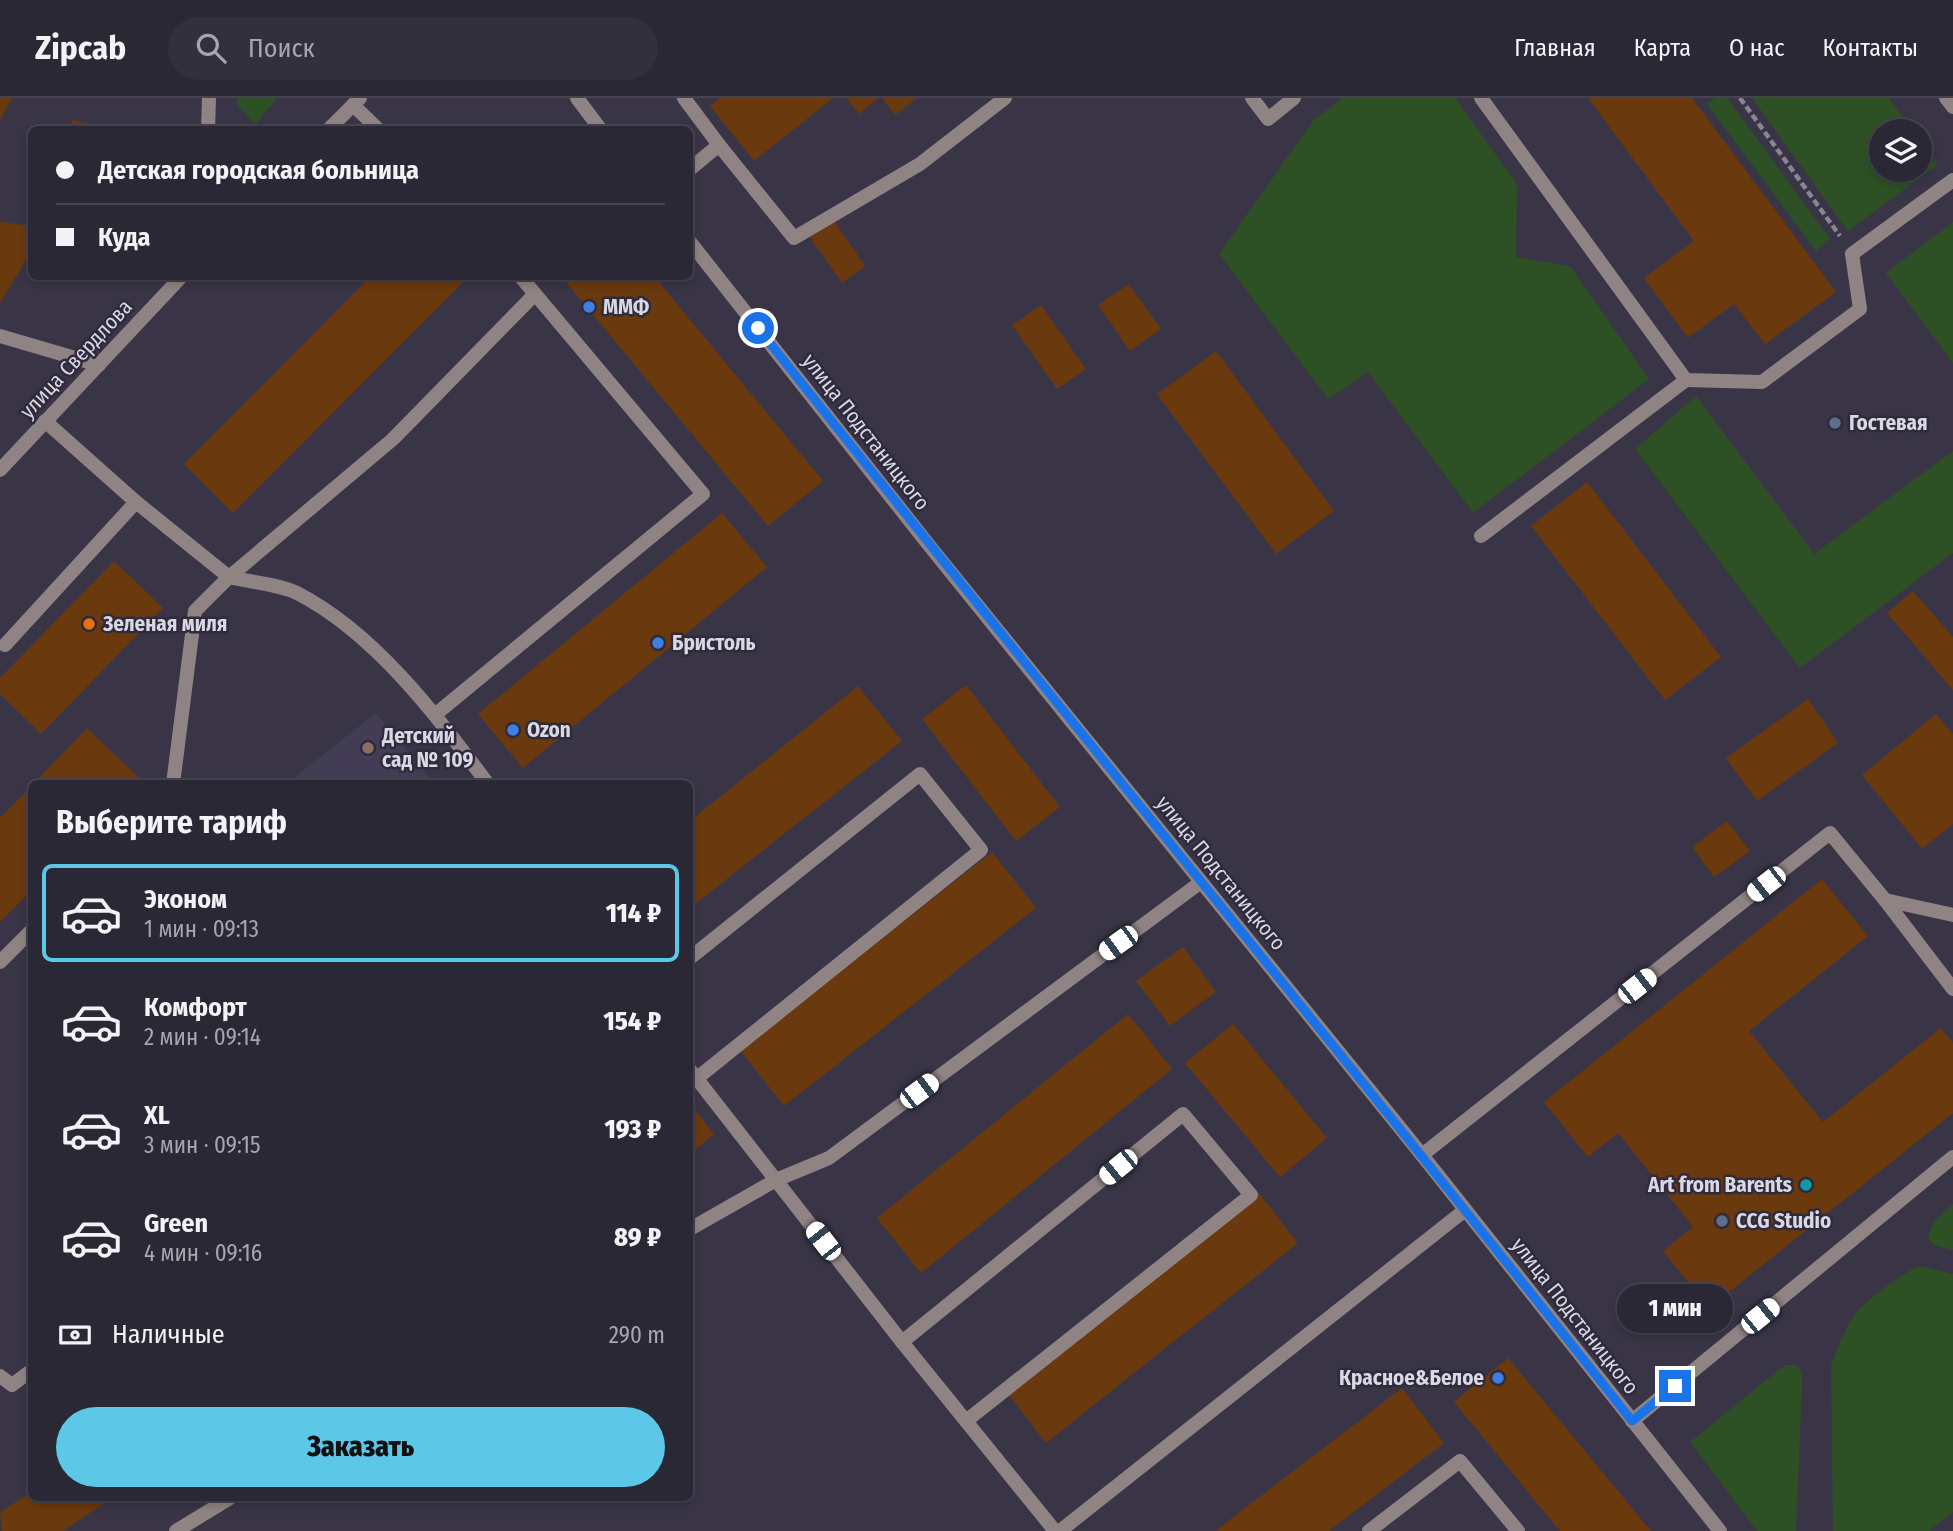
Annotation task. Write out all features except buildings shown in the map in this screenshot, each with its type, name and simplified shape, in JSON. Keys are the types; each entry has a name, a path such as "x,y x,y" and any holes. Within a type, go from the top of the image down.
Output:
{"street":[{"path":"208,126 209,98"},
{"path":"577,98 598,126"},
{"path":"684,98 794,238 920,164 1005,98"},
{"path":"1252,98 1268,118 1294,98"},
{"path":"1481,98 1686,380"},
{"path":"1946,98 1953,107"},
{"path":"332,126 357,101 376,126"},
{"path":"693,167 719,145"},
{"path":"1481,536 1686,380 1762,382 1860,309 1852,254 1953,180"},
{"name":"улица Подстаницкого","path":"693,246 928,544 1422,1155 1720,1531"},
{"name":"улица Свердлова","path":"0,470 178,280"},
{"path":"436,714 703,494 523,280"},
{"path":"174,780 195,611 229,577 393,439 535,294"},
{"path":"0,336 99,365"},
{"path":"45,421 136,502 229,577 295,592 354,629 436,714 485,780"},
{"path":"5,645 136,502"},
{"path":"693,956 920,774 981,850 693,1074 902,1342 1058,1531 1465,1210"},
{"path":"1422,1155 1830,833 1953,989"},
{"path":"693,1228 776,1180 829,1158 1202,882"},
{"path":"1885,900 1953,915"},
{"path":"0,962 28,934"},
{"path":"902,1342 1182,1114 1251,1195 966,1421"},
{"path":"1632,1421 1953,1157"},
{"path":"0,1377 12,1385 28,1373"},
{"path":"1368,1531 1460,1461 1518,1531"},
{"path":"176,1531 196,1526 226,1501"}],"path":[{"path":"1740,98 1852,254"}],"shaded area":[{"name":"Детский сад № 109","path":"376,713 432,780 291,780"}],"green space":[{"path":"237,98 277,98 255,125 237,104"},
{"path":"1343,98 1455,98 1517,184 1516,257 1570,266 1649,379 1473,513 1368,372 1328,399 1219,254 1313,121"},
{"path":"1715,98 1727,98 1830,239 1816,251 1707,104"},
{"path":"1752,98 1889,98 1904,119 1869,119 1869,182 1915,182 1848,231"},
{"path":"1932,157 1938,165 1932,169"},
{"path":"1953,222 1953,363 1886,273"},
{"path":"1696,396 1814,554 1953,451 1953,553 1800,668 1635,449"},
{"path":"1953,1204 1953,1250 1934,1245 1928,1238 1933,1223"},
{"path":"1919,1266 1953,1274 1953,1512 1929,1531 1833,1531 1831,1366 1850,1322 1859,1310 1884,1288"},
{"path":"1785,1365 1796,1365 1801,1371 1802,1385 1796,1531 1757,1531 1690,1442"}],"place":[{"name":"ММФ","path":"589,307"},
{"name":"Гостевая","path":"1835,423"},
{"name":"Зеленая миля","path":"89,624"},
{"name":"Бристоль","path":"658,643"},
{"name":"Ozon","path":"513,730"},
{"name":"Детский сад № 109","path":"368,748"},
{"name":"Art from Barents","path":"1806,1185"},
{"name":"CCG Studio","path":"1722,1221"},
{"name":"Красное&Белое","path":"1498,1378"}],"route":[{"path":"758,328 928,544 1422,1155 1632,1421 1675,1386"}]}
